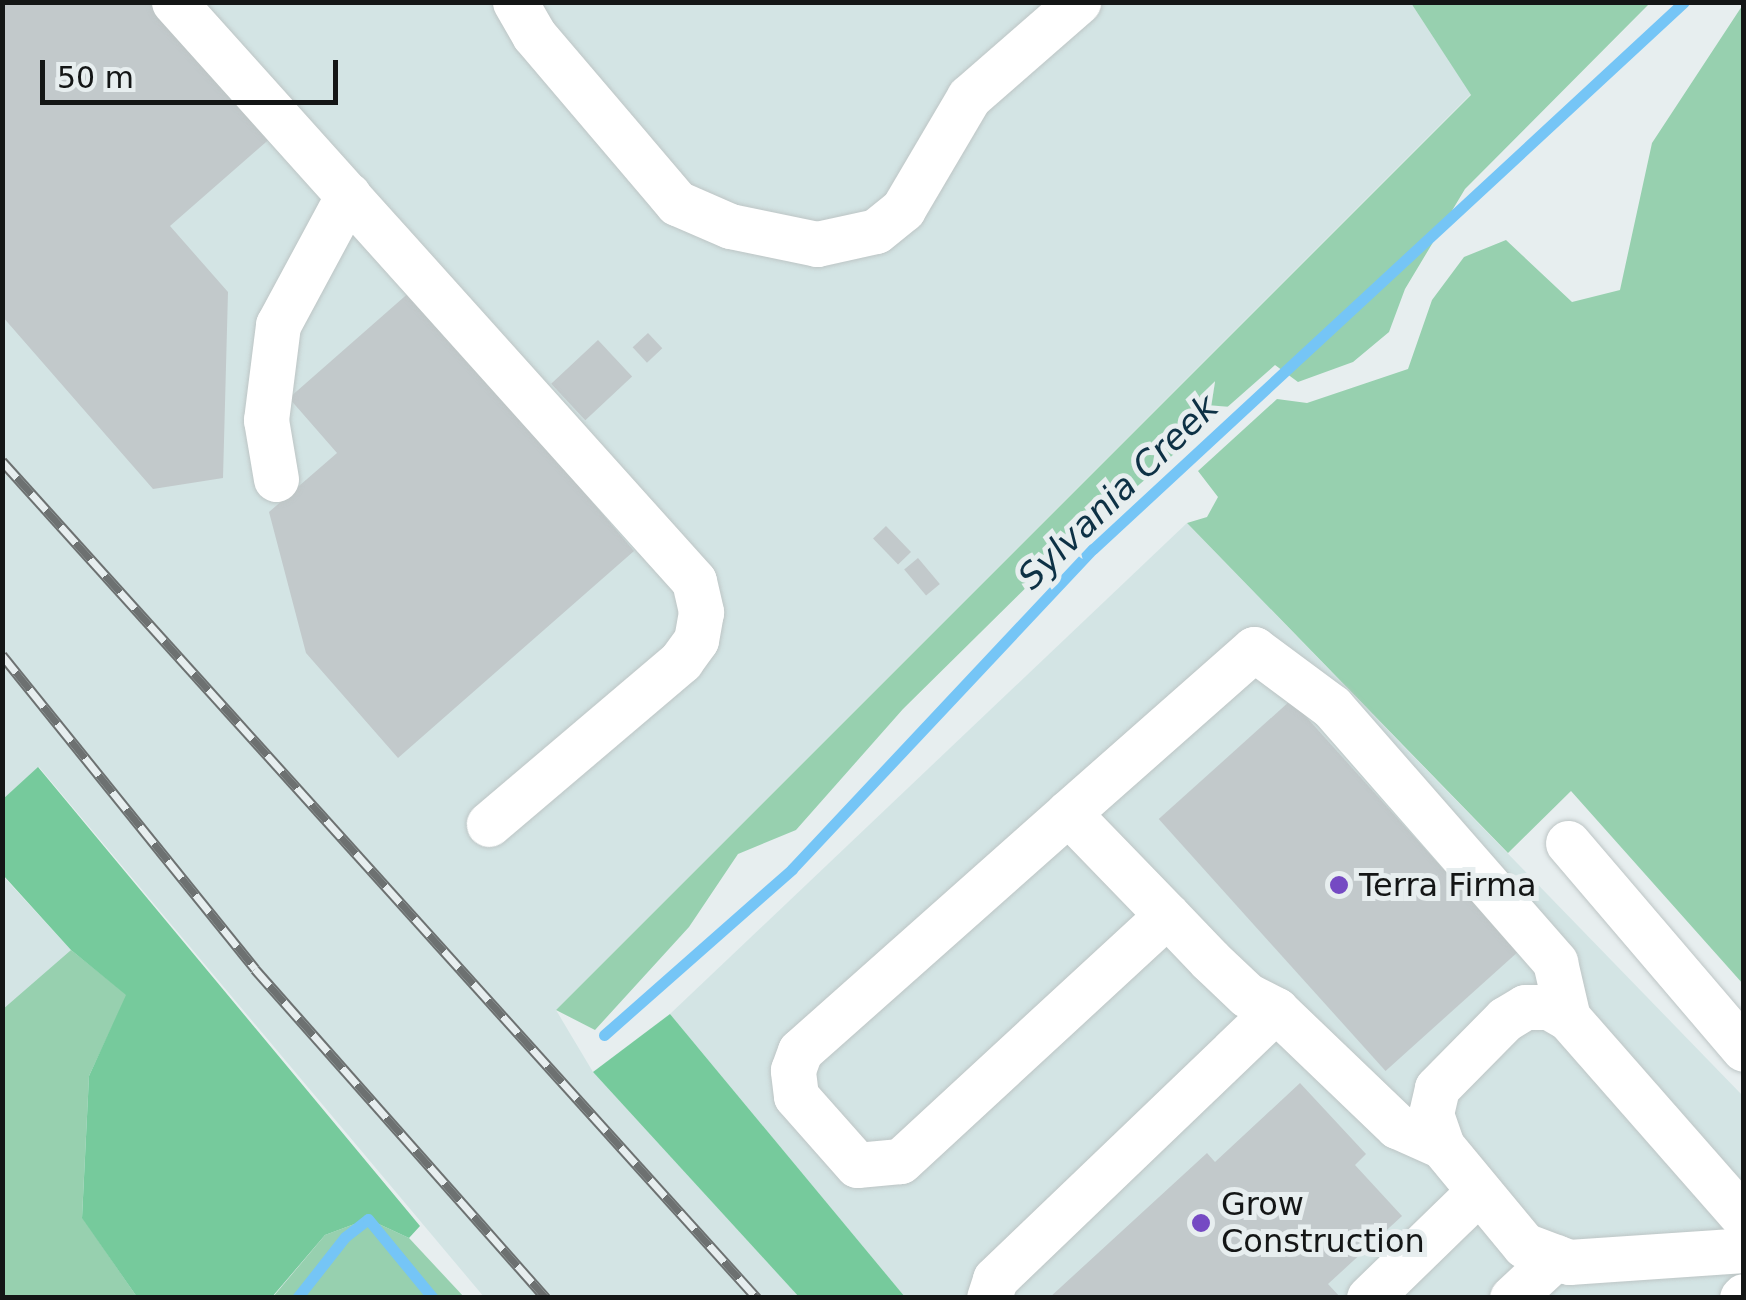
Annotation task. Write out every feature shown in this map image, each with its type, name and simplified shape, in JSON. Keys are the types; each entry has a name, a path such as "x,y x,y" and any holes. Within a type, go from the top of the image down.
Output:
{"lane":[{"path":"174,2 694,582 700,612 696,640 682,661 489,824"},
{"path":"515,2 534,35 677,203 730,226 817,244 876,231 903,209 969,97 1078,2"},
{"path":"276,478 266,420 278,326 348,196"},
{"path":"1166,916 900,1161 857,1165 796,1096 792,1070 800,1051 1254,650 1332,707 1555,962 1568,1018"},
{"path":"1068,813 1247,995 1276,1010 1397,1126 1442,1146"},
{"path":"1568,844 1744,1050"},
{"path":"1744,1218 1568,1018 1548,1007 1525,1007 1505,1019 1438,1088 1431,1114 1442,1146 1524,1245 1568,1262 1744,1250"},
{"path":"989,1298 995,1279 1276,1010"},
{"path":"1369,1298 1479,1191"},
{"path":"1512,1298 1556,1257"}],"shaded area":[{"path":"3,3 1411,3 1471,94 556,1010 593,1072 799,1297 484,1297 39,767 3,799"},
{"path":"1187,523 1743,1096 1743,1297 905,1297 670,1014"},
{"path":"2,875 71,950 3,1010 2,1010"}],"green space":[{"path":"1411,3 1650,3 1465,189 1405,289 1389,332 1353,362 1298,382 1275,365 1057,557 903,709 796,830 738,854 689,927 595,1030 556,1010 1471,95"},
{"path":"1744,3 1743,984 1571,791 1508,853 1187,523 1207,517 1218,497 1198,471 1277,399 1307,403 1408,369 1432,300 1464,257 1506,240 1572,302 1620,290 1652,143"},
{"path":"38,767 420,1226 409,1238 368,1219 325,1235 272,1297 137,1297 82,1218 89,1076 126,995 71,950 3,875 3,799"},
{"path":"71,950 127,995 89,1076 82,1217 137,1297 3,1297 2,1010"},
{"path":"670,1014 905,1297 799,1297 593,1072"},
{"path":"368,1219 409,1238 464,1297 272,1298 325,1235"}],"building":[{"path":"2,2 151,2 273,136 170,226 228,292 223,478 153,489 2,316"},
{"path":"412,290 634,551 398,758 306,653 269,512 337,453 289,398"},
{"path":"648,333 662,348 647,363 633,347"},
{"path":"598,340 632,377 585,420 551,384"},
{"path":"886,526 911,552 898,564 873,539"},
{"path":"918,558 940,584 926,596 904,570"},
{"name":"Terra Firma","path":"1291,700 1518,952 1386,1071 1159,819"},
{"path":"1300,1083 1366,1154 1355,1165 1402,1216 1328,1284 1341,1298 1049,1298 1207,1153 1215,1162"}],"waterway":[{"name":"Sylvania Creek","path":"604,1035 792,869 1093,549 1684,2"},
{"name":"Sylvania Creek","path":"297,1298 345,1237 368,1219 433,1298"}],"railway":[{"path":"2,461 757,1298"},
{"path":"2,655 255,969 546,1298"}],"place":[{"name":"Terra Firma","path":"1339,885"},
{"name":"Grow Construction","path":"1201,1223"}]}
